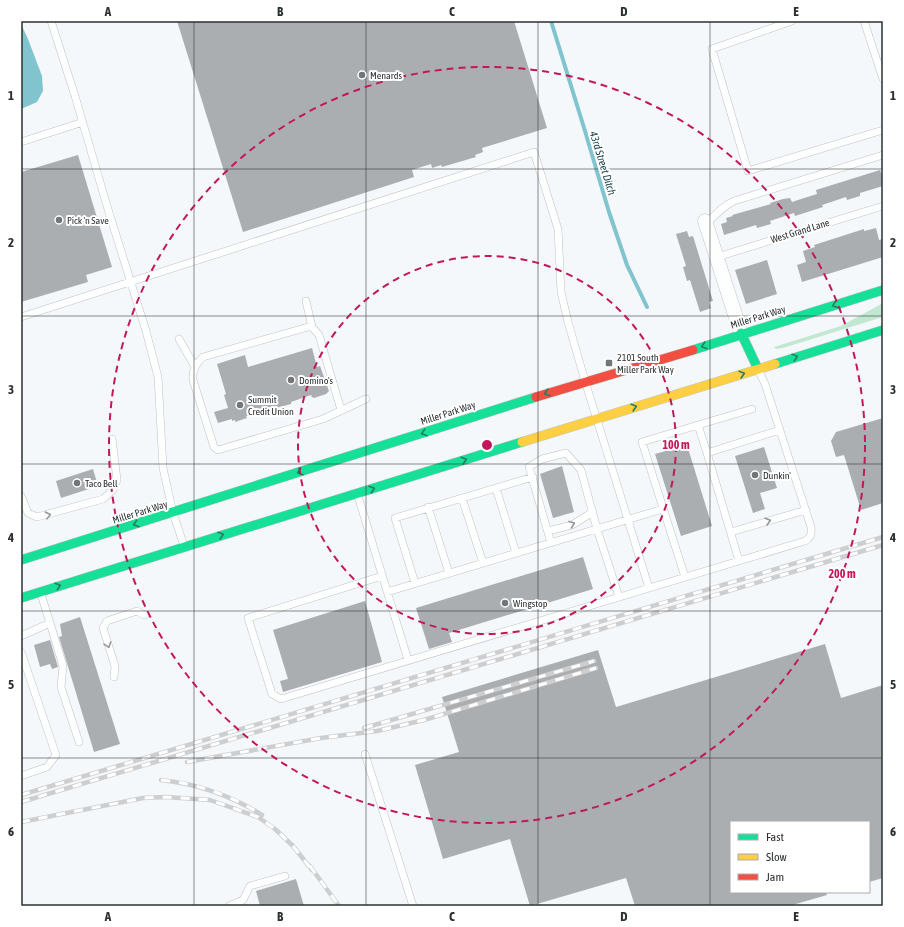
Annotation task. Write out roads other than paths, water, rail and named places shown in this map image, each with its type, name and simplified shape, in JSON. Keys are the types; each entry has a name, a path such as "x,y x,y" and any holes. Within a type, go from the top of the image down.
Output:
{"main road":[{"name":"Miller Park Way","path":"21,558 173,513 585,381 642,366 741,333 883,290"},
{"path":"21,598 184,546 357,494 883,330"},
{"path":"741,333 758,369"}],"street":[{"path":"706,222 741,333"}],"lane":[{"path":"51,21 146,331 158,377 163,468 173,513 184,546"},
{"path":"792,21 712,50 748,171 883,130"},
{"path":"864,21 883,79"},
{"path":"21,142 83,122"},
{"path":"21,316 534,152 558,229 561,292 585,381 649,588"},
{"path":"706,222 727,204 883,155"},
{"name":"West Grand Lane","path":"717,257 883,206"},
{"path":"306,301 312,327 319,335 341,410"},
{"path":"312,327 203,357 195,367 193,380 214,446 218,450 323,419 366,399"},
{"path":"179,339 195,367"},
{"path":"382,576 248,618 272,694 281,699 805,541 810,538 812,533 811,527 765,384 758,369"},
{"path":"686,577 642,442 752,409"},
{"path":"698,425 708,453 740,561"},
{"path":"708,453 780,430"},
{"path":"21,496 28,513 38,517 103,499 113,490 117,480 112,439"},
{"path":"551,542 529,466 542,459 566,453 581,470 597,529 619,597"},
{"path":"415,584 395,518 533,477"},
{"path":"496,488 516,553"},
{"path":"357,494 408,660"},
{"path":"462,498 483,563"},
{"path":"428,507 450,573"},
{"path":"387,592 664,509"},
{"path":"731,532 806,510"},
{"path":"548,531 572,525 593,512"},
{"path":"40,592 63,666 61,687 79,742"},
{"path":"114,677 115,666 102,628 107,621 137,611 145,615"},
{"path":"21,636 50,623"},
{"path":"21,652 56,755 47,767 21,776"},
{"path":"365,754 413,906"},
{"path":"229,906 243,900 250,886 286,876"}],"water":[{"path":"21,24 42,76 43,91 37,102 21,109"}],"waterway":[{"name":"43rd Street Ditch","path":"551,21 609,212 627,265 647,307"}],"railway":[{"path":"21,795 883,537"},
{"path":"21,802 883,545"},
{"path":"364,728 594,661"},
{"path":"187,762 321,738 377,731 424,720 596,668"},
{"path":"161,780 188,784 226,796 262,815"},
{"path":"21,822 143,798 166,797 210,800 258,817 275,829 293,846 312,870"},
{"path":"310,866 339,906"}],"place":[{"name":"Menards","path":"362,75"},
{"name":"Pick 'n Save","path":"59,220"},
{"name":"2101 South Miller Park Way","path":"609,363"},
{"name":"Domino's","path":"291,380"},
{"name":"Summit Credit Union","path":"240,405"},
{"name":"Dunkin'","path":"755,475"},
{"name":"Taco Bell","path":"77,483"},
{"name":"Wingstop","path":"505,603"}]}
